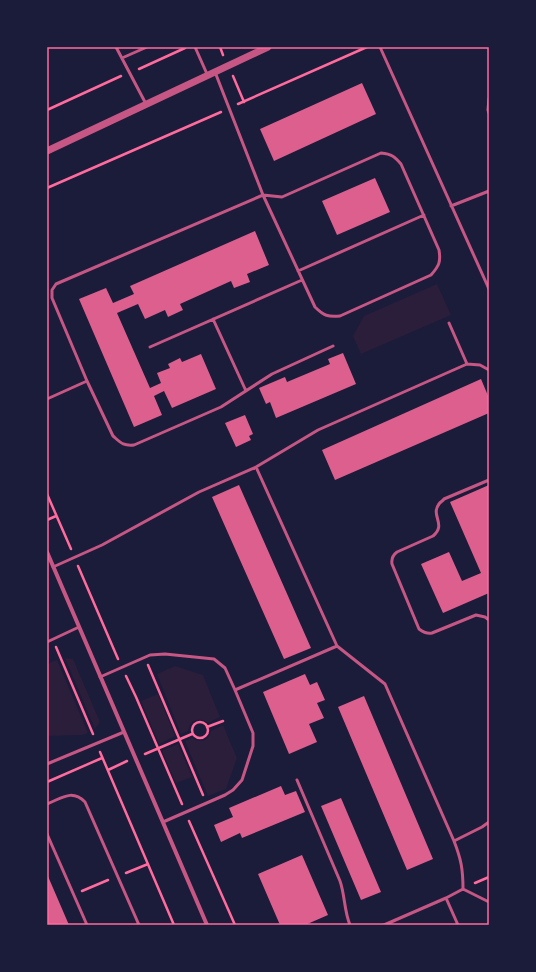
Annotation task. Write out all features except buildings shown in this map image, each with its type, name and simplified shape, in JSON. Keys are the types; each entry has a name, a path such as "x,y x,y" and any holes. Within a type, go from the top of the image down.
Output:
{"street":[{"path":"47,151 268,47"},
{"path":"47,552 207,925"}],"lane":[{"path":"116,47 146,104"},
{"path":"122,58 147,47"},
{"path":"194,47 207,75"},
{"path":"380,47 489,289"},
{"path":"215,72 263,195 315,307 322,314 331,317 340,316 431,276 438,268 441,259 439,250 401,164 395,157 381,153 282,197 263,195 62,281 56,284 52,290 52,298 113,436 126,445 134,445 221,407 272,374 333,346"},
{"path":"489,99 489,113"},
{"path":"452,206 489,191"},
{"path":"298,271 424,215"},
{"path":"150,347 302,280"},
{"path":"213,319 246,391"},
{"path":"449,322 467,364"},
{"path":"53,567 102,545 199,492 256,467 318,430 467,364 480,364 489,370"},
{"path":"47,399 88,381"},
{"path":"256,467 337,646 385,684 454,841 461,860 463,889"},
{"path":"489,480 444,500 439,504 436,511 439,524 439,529 437,532 433,536 398,552 392,559 392,564 419,629 423,632 428,634 432,633 476,615 481,615 489,620"},
{"path":"47,642 79,628"},
{"path":"235,690 337,646"},
{"path":"100,677 150,656 165,654 214,658 225,668 235,690 253,733 253,746 242,780 233,790 224,795 163,822"},
{"path":"47,764 124,732"},
{"path":"297,780 340,881 343,890 346,914 350,925"},
{"path":"47,804 69,795 80,797 85,802 139,925"},
{"path":"454,841 489,822"},
{"path":"47,834 87,925"},
{"path":"384,925 463,889"},
{"path":"463,889 489,902"},
{"path":"446,898 458,925"}],"path":[{"path":"47,110 187,47"},
{"path":"47,188 367,47"},
{"path":"47,494 136,696"},
{"path":"47,520 56,516"},
{"path":"53,639 96,744 174,925"},
{"path":"145,657 206,803"},
{"path":"207,727 223,721"},
{"path":"196,723 203,723 207,727 207,734 203,738 198,738 192,734 193,725 196,723"},
{"path":"108,770 192,734"},
{"path":"47,782 102,758"},
{"path":"74,895 148,864"}],"shaded area":[{"path":"437,284 451,315 361,354 353,336 364,316"},
{"path":"65,658 73,659 100,722 95,729"},
{"path":"57,660 88,733 82,735 47,736 47,666 51,662"},
{"path":"175,666 203,675 220,717 208,723 201,720 195,720 189,727 188,731 181,734 157,674"},
{"path":"158,694 175,736 159,744 141,701"},
{"path":"223,725 237,758 226,789 208,796 185,741 192,738 198,741 204,740 208,737 211,731"},
{"path":"178,744 192,777 176,783 162,751"}]}
